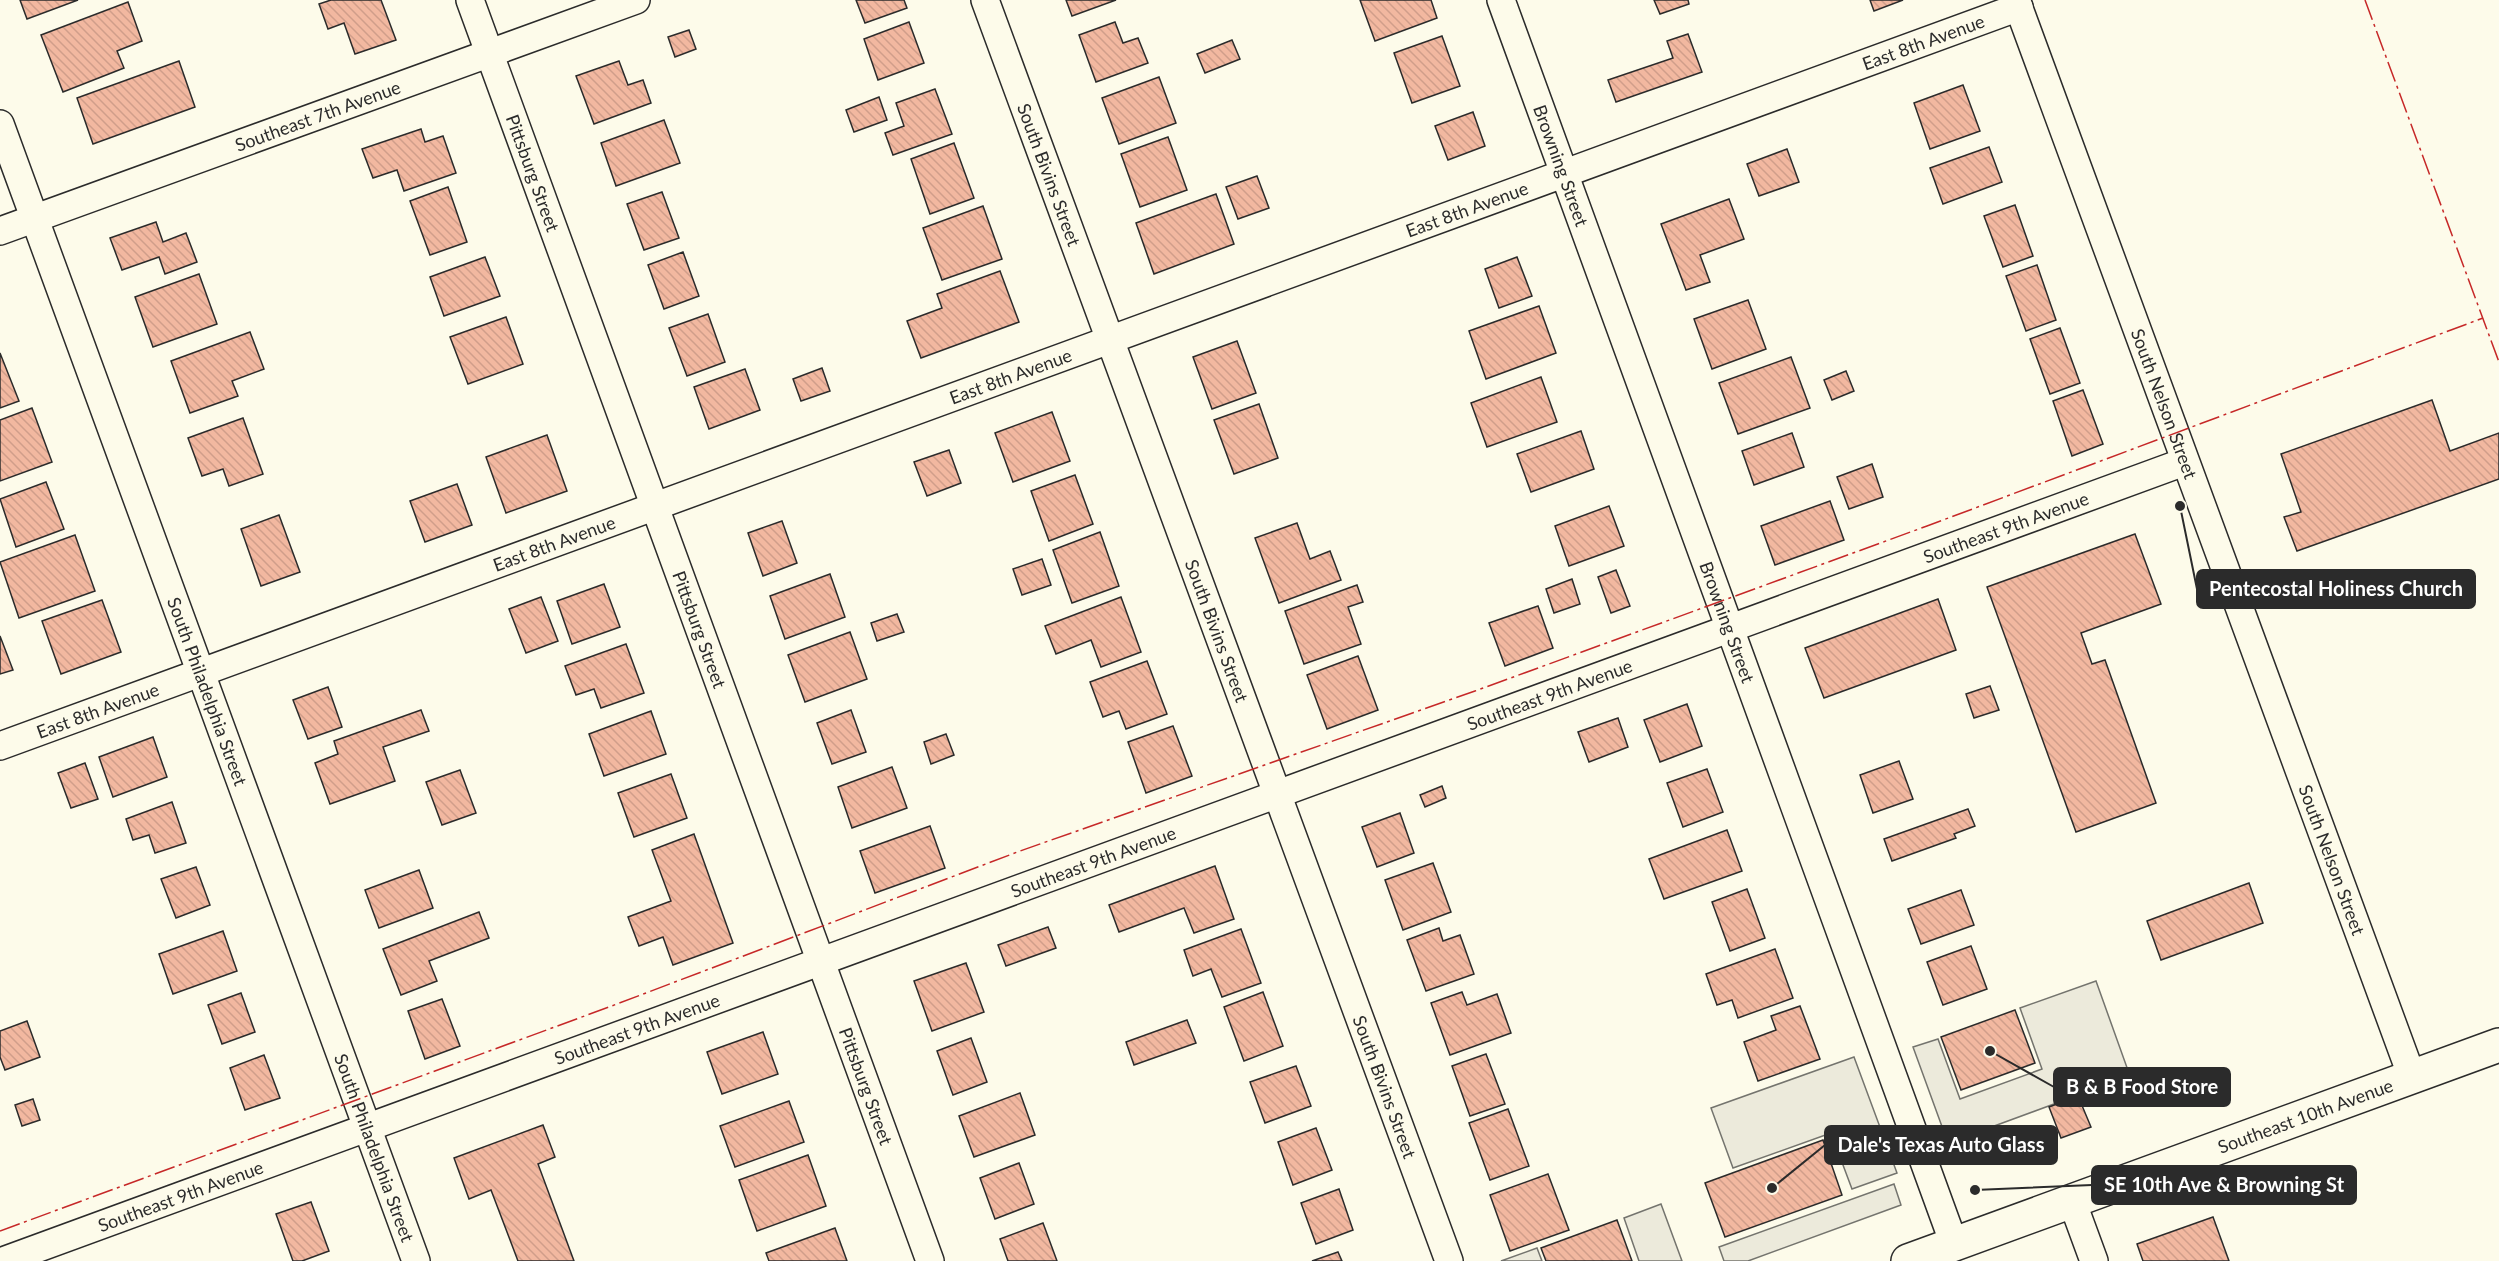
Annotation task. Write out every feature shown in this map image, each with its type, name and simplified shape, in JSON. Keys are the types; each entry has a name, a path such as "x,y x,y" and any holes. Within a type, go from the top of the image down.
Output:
{"main road":[{"name":"Southeast 10th Avenue","path":"1908,1261 2499,1045"}],"street":[{"name":"Pittsburg Street","path":"470,0 930,1261"},
{"name":"Southeast 7th Avenue","path":"0,231 636,0"},
{"name":"South Bivins Street","path":"985,0 1112,339 1449,1261"},
{"name":"Browning Street","path":"1501,0 1954,1244"},
{"name":"East 8th Avenue","path":"0,746 1564,174 2017,3"},
{"name":"South Nelson Street","path":"2017,3 2412,1077"},
{"name":"South Philadelphia Street","path":"0,124 416,1261"},
{"name":"Southeast 9th Avenue","path":"3,1261 2184,462"},
{"path":"2072,1201 2094,1261"}],"shaded area":[{"path":"2096,981 2130,1076 1948,1143 1913,1047 1938,1039 1960,1099 2042,1069 2020,1008"},
{"path":"1854,1057 1897,1173 1852,1189 1831,1133 1733,1168 1711,1108"},
{"path":"1894,1184 1901,1205 1748,1261 1724,1261 1719,1247"},
{"path":"1661,1204 1682,1261 1639,1261 1624,1218"},
{"path":"1537,1248 1542,1261 1501,1261"}],"building":[{"path":"20,0 78,0 27,19"},
{"path":"331,0 381,0 396,40 355,54 344,23 328,29 319,4"},
{"path":"856,0 904,0 907,8 865,23"},
{"path":"1066,0 1116,0 1072,16"},
{"path":"1360,0 1431,0 1437,18 1375,41"},
{"path":"1654,0 1688,0 1689,4 1660,14"},
{"path":"1870,0 1903,0 1874,11"},
{"path":"128,2 142,41 117,51 124,68 63,92 41,35"},
{"path":"909,22 924,63 878,80 864,39"},
{"path":"1115,22 1123,43 1138,38 1148,63 1096,82 1079,35"},
{"path":"689,30 696,49 675,57 668,37"},
{"path":"1688,34 1702,72 1616,102 1608,80 1673,58 1667,41"},
{"path":"1442,36 1460,86 1412,103 1394,53"},
{"path":"1232,40 1240,59 1205,73 1197,54"},
{"path":"179,61 195,107 93,144 77,98"},
{"path":"619,61 628,85 643,80 651,103 594,124 576,76"},
{"path":"1159,77 1176,123 1119,144 1102,98"},
{"path":"1963,85 1980,131 1930,149 1914,103"},
{"path":"935,89 952,134 893,155 885,133 904,126 896,103"},
{"path":"879,97 887,120 854,132 846,110"},
{"path":"1473,112 1485,146 1448,160 1435,126"},
{"path":"664,120 680,163 616,186 601,143"},
{"path":"421,129 425,142 443,136 456,173 404,191 397,170 373,178 362,149"},
{"path":"1168,137 1187,190 1140,207 1121,154"},
{"path":"954,143 974,198 930,214 911,159"},
{"path":"1989,147 2002,182 1943,204 1930,168"},
{"path":"1787,149 1799,182 1759,196 1747,164"},
{"path":"1257,176 1269,208 1238,219 1226,187"},
{"path":"448,187 467,242 430,255 410,201"},
{"path":"662,192 679,238 644,250 627,204"},
{"path":"1216,194 1234,244 1154,274 1136,223"},
{"path":"1729,199 1744,239 1700,255 1710,282 1686,290 1661,224"},
{"path":"2015,205 2033,256 2003,267 1984,216"},
{"path":"983,206 1002,259 942,280 923,228"},
{"path":"156,222 163,242 186,233 197,262 165,274 159,257 122,270 110,238"},
{"path":"683,252 699,296 664,309 648,265"},
{"path":"485,257 500,296 444,316 430,277"},
{"path":"1517,257 1532,296 1499,308 1485,269"},
{"path":"2037,265 2056,320 2026,331 2006,276"},
{"path":"1000,271 1019,322 921,358 907,321 942,308 937,294"},
{"path":"199,274 217,324 153,347 135,297"},
{"path":"1748,300 1766,349 1712,369 1694,319"},
{"path":"1539,306 1556,353 1486,379 1469,331"},
{"path":"708,314 725,362 687,376 669,328"},
{"path":"506,317 523,364 468,384 450,337"},
{"path":"2060,328 2080,383 2050,394 2030,339"},
{"path":"250,332 264,369 232,381 238,396 190,413 171,361"},
{"path":"1237,341 1256,393 1212,409 1193,357"},
{"path":"0,353 19,401 0,408"},
{"path":"1791,357 1810,408 1738,434 1719,383"},
{"path":"822,368 830,391 801,401 793,379"},
{"path":"745,369 760,410 709,429 694,387"},
{"path":"1846,371 1854,391 1832,400 1824,380"},
{"path":"1541,377 1557,422 1487,447 1471,403"},
{"path":"2083,390 2103,444 2072,456 2053,401"},
{"path":"2432,400 2450,451 2499,433 2499,479 2297,551 2284,517 2301,512 2281,454"},
{"path":"1259,404 1278,458 1234,474 1214,420"},
{"path":"32,408 52,462 0,481 0,420"},
{"path":"1052,412 1070,461 1013,482 995,433"},
{"path":"243,418 263,474 229,486 223,469 202,476 188,438"},
{"path":"1581,431 1594,469 1531,492 1517,454"},
{"path":"1792,433 1804,467 1754,485 1742,451"},
{"path":"547,435 567,491 506,513 486,457"},
{"path":"949,450 961,483 927,496 914,462"},
{"path":"1872,464 1883,497 1849,509 1837,477"},
{"path":"1075,475 1093,524 1049,541 1031,491"},
{"path":"46,482 64,529 16,547 0,499"},
{"path":"457,484 472,525 425,542 410,501"},
{"path":"1830,501 1844,540 1775,565 1761,526"},
{"path":"1609,506 1624,546 1569,566 1555,526"},
{"path":"279,515 300,572 261,586 241,529"},
{"path":"782,521 797,563 763,576 748,533"},
{"path":"1297,523 1310,559 1330,551 1341,580 1279,603 1255,538"},
{"path":"1100,532 1119,586 1072,603 1053,550"},
{"path":"2135,534 2161,604 2081,633 2092,664 2105,660 2156,803 2076,832 1987,587"},
{"path":"75,535 95,591 19,618 0,562"},
{"path":"1042,559 1051,585 1022,595 1013,569"},
{"path":"1616,570 1630,606 1611,613 1598,577"},
{"path":"830,574 845,617 785,639 770,596"},
{"path":"1572,579 1580,604 1554,613 1546,589"},
{"path":"604,584 620,627 572,644 557,601"},
{"path":"1357,585 1363,602 1348,607 1361,644 1304,664 1285,611"},
{"path":"541,597 558,641 526,653 509,609"},
{"path":"1121,597 1141,652 1101,667 1091,640 1056,654 1045,626"},
{"path":"1938,599 1956,650 1824,698 1805,648"},
{"path":"102,600 121,652 61,674 42,621"},
{"path":"1538,606 1553,648 1505,666 1489,623"},
{"path":"897,614 904,632 877,641 871,623"},
{"path":"850,632 867,679 805,702 788,655"},
{"path":"0,636 13,670 0,674"},
{"path":"626,644 644,693 601,708 594,689 576,695 565,666"},
{"path":"1358,656 1378,710 1327,729 1307,675"},
{"path":"1147,661 1167,714 1126,729 1119,711 1103,717 1090,682"},
{"path":"1990,686 1999,710 1974,718 1966,694"},
{"path":"328,687 342,727 308,739 293,700"},
{"path":"1687,704 1702,746 1660,762 1644,720"},
{"path":"421,710 429,731 383,747 395,781 330,804 315,763 338,754 334,741"},
{"path":"851,710 866,752 832,764 817,723"},
{"path":"651,711 666,754 604,776 589,734"},
{"path":"1618,718 1628,747 1589,762 1578,732"},
{"path":"1173,726 1192,776 1146,793 1128,742"},
{"path":"946,734 954,755 931,764 924,742"},
{"path":"153,737 167,777 113,797 99,757"},
{"path":"1899,761 1913,799 1873,813 1860,775"},
{"path":"85,763 98,799 71,808 58,773"},
{"path":"892,767 907,808 852,828 838,787"},
{"path":"1707,769 1723,812 1683,827 1667,783"},
{"path":"460,770 476,813 442,825 426,782"},
{"path":"671,774 687,818 634,837 618,793"},
{"path":"1442,786 1446,798 1425,807 1420,795"},
{"path":"172,802 186,843 155,853 149,835 133,840 126,819"},
{"path":"1968,809 1975,826 1954,834 1956,838 1892,861 1884,839"},
{"path":"1400,813 1414,853 1377,867 1362,827"},
{"path":"930,826 945,868 875,893 860,851"},
{"path":"1727,830 1742,871 1664,899 1649,859"},
{"path":"694,834 733,943 673,965 663,937 639,946 628,917 671,901 652,850"},
{"path":"1433,863 1451,912 1403,930 1385,880"},
{"path":"1215,866 1234,919 1194,933 1184,908 1119,932 1109,905"},
{"path":"196,867 210,905 176,918 161,879"},
{"path":"419,870 433,908 379,928 365,890"},
{"path":"2249,883 2263,923 2161,960 2147,921"},
{"path":"1747,889 1765,938 1730,951 1712,902"},
{"path":"1961,890 1974,925 1921,944 1908,909"},
{"path":"479,912 489,938 429,961 437,981 401,995 383,949"},
{"path":"1048,927 1056,948 1006,966 998,945"},
{"path":"1439,928 1443,941 1460,935 1474,974 1426,991 1407,940"},
{"path":"1241,929 1261,983 1222,997 1211,969 1193,976 1184,950"},
{"path":"223,931 237,971 173,994 159,954"},
{"path":"1971,946 1987,989 1943,1005 1927,962"},
{"path":"1775,949 1793,998 1738,1018 1732,1000 1717,1005 1706,974"},
{"path":"966,963 984,1012 932,1031 914,981"},
{"path":"1263,992 1283,1046 1244,1061 1224,1007"},
{"path":"1462,992 1467,1005 1497,994 1511,1033 1450,1055 1431,1003"},
{"path":"241,993 255,1032 222,1044 208,1005"},
{"path":"442,999 460,1046 425,1059 408,1011"},
{"path":"1800,1006 1820,1059 1758,1081 1744,1042 1776,1030 1771,1016"},
{"path":"2015,1010 2035,1063 1961,1090 1941,1037"},
{"path":"1187,1020 1196,1043 1134,1065 1126,1042"},
{"path":"27,1021 40,1057 5,1070 0,1057 0,1031"},
{"path":"763,1032 778,1074 722,1094 707,1052"},
{"path":"971,1038 987,1082 953,1095 937,1051"},
{"path":"1486,1054 1505,1104 1470,1116 1452,1066"},
{"path":"264,1055 280,1098 245,1110 230,1068"},
{"path":"1296,1066 1311,1106 1265,1123 1250,1082"},
{"path":"1020,1093 1035,1135 974,1157 959,1116"},
{"path":"2078,1096 2091,1127 2061,1138 2049,1107"},
{"path":"33,1099 40,1120 22,1126 15,1105"},
{"path":"789,1101 804,1142 735,1167 720,1126"},
{"path":"1508,1109 1529,1166 1490,1180 1469,1123"},
{"path":"543,1125 555,1157 538,1164 574,1261 518,1261 491,1190 469,1199 454,1158"},
{"path":"1316,1128 1332,1170 1293,1185 1278,1142"},
{"path":"1823,1140 1842,1195 1725,1237 1705,1183"},
{"path":"808,1155 826,1206 757,1231 739,1180"},
{"path":"1019,1163 1034,1204 995,1219 980,1178"},
{"path":"1548,1174 1569,1230 1510,1251 1490,1195"},
{"path":"1339,1189 1353,1230 1316,1244 1301,1203"},
{"path":"311,1202 329,1251 302,1261 293,1261 276,1214"},
{"path":"2213,1217 2229,1261 2143,1261 2137,1244"},
{"path":"1617,1220 1632,1261 1546,1261 1541,1248"},
{"path":"1043,1223 1057,1261 1008,1261 1000,1239"},
{"path":"835,1228 847,1261 769,1261 766,1253"},
{"path":"1338,1252 1342,1261 1312,1261"}],"power":[{"path":"2365,0 2499,362"},
{"path":"0,1231 609,1007 1020,851 1475,691 1927,526 2483,318"}],"place":[{"name":"Pentecostal Holiness Church","path":"2180,506"},
{"name":"B & B Food Store","path":"1990,1051"},
{"name":"Dale's Texas Auto Glass","path":"1772,1188"},
{"name":"SE 10th Ave & Browning St","path":"1975,1190"}]}
